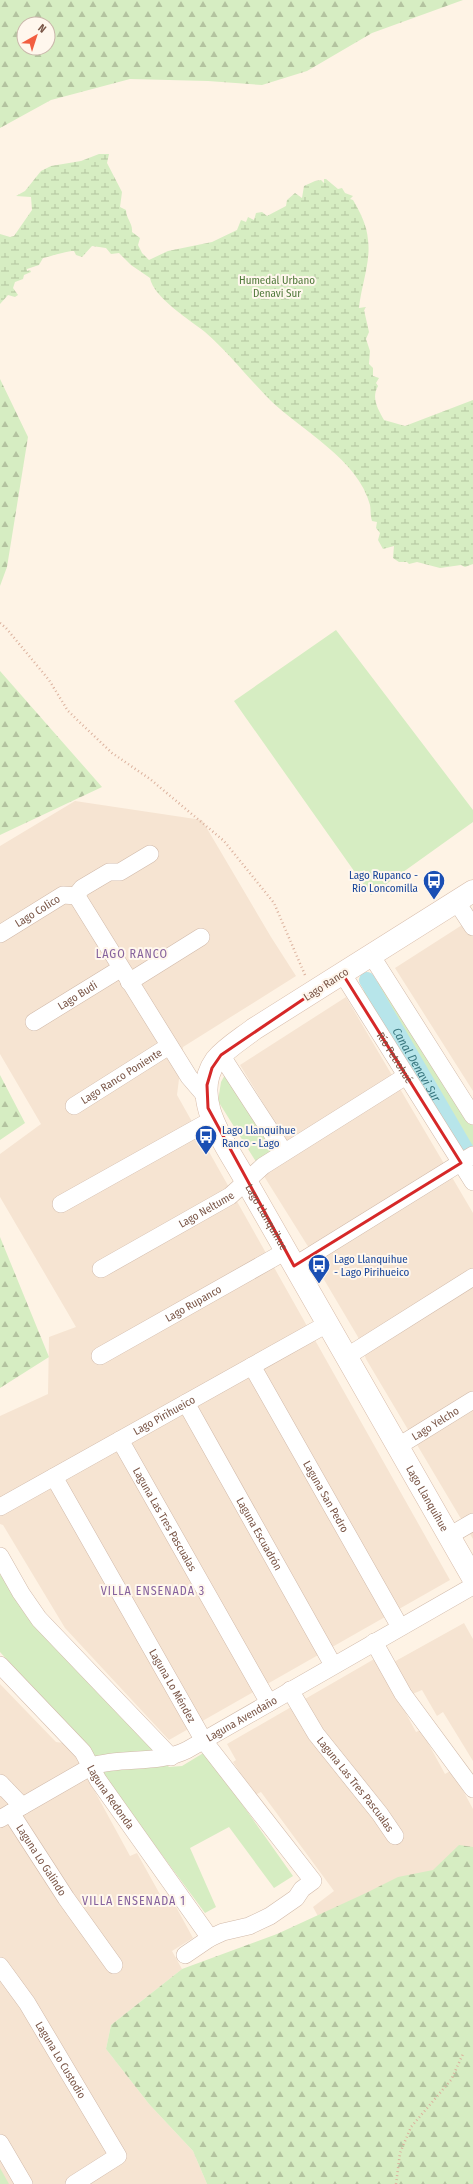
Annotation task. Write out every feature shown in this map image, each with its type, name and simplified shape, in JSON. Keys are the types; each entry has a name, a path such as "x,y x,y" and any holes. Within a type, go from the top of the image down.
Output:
{"street":[{"path":"78,896 82,888 109,872 120,872 150,854"},
{"name":"Lago Colico","path":"0,934 63,896 78,896"},
{"name":"Lago Llanquihue","path":"78,896 125,976 195,1087 207,1098 213,1119 246,1181 473,1578"},
{"name":"Lago Ranco","path":"207,1098 209,1076 216,1061 221,1055 254,1029 465,896"},
{"path":"465,896 473,927"},
{"name":"Lago Budi","path":"34,1022 202,937"},
{"path":"371,955 473,1116"},
{"name":"Río Petrohué","path":"342,973 406,1076 467,1159 473,1182"},
{"name":"Lago Ranco Poniente","path":"74,1106 169,1046"},
{"path":"221,1055 284,1152"},
{"name":"Lago Neltume","path":"101,1269 230,1196 257,1170 406,1076"},
{"path":"62,1204 213,1119"},
{"name":"Lago Rupanco","path":"100,1356 290,1259 467,1159"},
{"path":"346,1358 473,1277"},
{"name":"Lago Pirihueico","path":"0,1507 327,1324"},
{"name":"Laguna San Pedro","path":"252,1366 400,1627"},
{"name":"Lago Yelcho","path":"397,1447 473,1400"},
{"name":"Laguna Escuadrón","path":"186,1403 333,1665"},
{"name":"Laguna Las Tres Pascualas","path":"120,1440 269,1703"},
{"name":"Laguna Lo Méndez","path":"54,1477 204,1741 313,1881 302,1889 296,1898 270,1916 249,1926 223,1932 210,1938"},
{"path":"449,1536 473,1522"},
{"path":"0,1556 21,1593 39,1618 171,1756"},
{"name":"Laguna Avendaño","path":"11,1813 92,1766 107,1762 171,1756 204,1741 333,1665 473,1586"},
{"path":"374,1642 404,1694 473,1789"},
{"name":"Laguna Redonda","path":"0,1665 83,1752 92,1766 98,1780 210,1938"},
{"name":"Laguna Las Tres Pascualas","path":"290,1690 316,1734 380,1814 395,1836"},
{"name":"Laguna Lo Galindo","path":"0,1783 11,1813 66,1898 114,1965"},
{"path":"185,1955 210,1938"},
{"name":"Laguna Lo Custodio","path":"0,1966 27,2003 118,2156 78,2183"},
{"path":"0,2143 24,2184"}],"path":[{"path":"0,623 6,628 49,680 68,711 112,753 150,779 224,840 239,857 274,903 313,992"},
{"path":"396,2184 400,2153 411,2127 451,2080 464,2054"}],"highlighted area":[{"path":"342,973 461,1163 294,1266 208,1108 207,1085 212,1068 221,1055"}],"shaded area":[{"path":"75,801 202,820 271,937 296,976 183,1047 177,1095 450,1580 169,1740 65,1628 3,1525 0,1524 0,1416 48,1394 49,1337 76,1327 0,1197 0,1154 41,1124 0,1054 0,846"},
{"path":"473,918 473,1091 395,968"},
{"path":"346,997 473,1213 473,1539 366,1359 358,1337 316,1266 309,1248 262,1173 294,1154 240,1065"},
{"path":"464,1623 473,1639 473,1761 443,1712 437,1716 422,1690 410,1695 392,1663"},
{"path":"376,1658 416,1732 421,1730 445,1774 452,1770 473,1809 473,1857 326,1931 313,1907 334,1891 261,1792 255,1795 233,1762 236,1760 227,1744"},
{"path":"0,1684 56,1742 69,1744 130,1856 137,1853 162,1898 169,1894 193,1938 172,1951 182,1969 111,2025 106,2049 149,2104 193,2151 207,2184 0,2184"}],"green space":[{"path":"0,0 463,0 372,33 307,71 262,85 208,81 130,79 51,100 0,128"},
{"name":"Humedal Urbano Denavi Sur","path":"99,154 109,154 107,163 122,192 120,207 126,210 132,232 140,238 138,245 142,253 149,260 168,251 212,242 237,230 241,220 246,222 248,217 254,220 256,213 262,212 267,216 286,206 287,200 295,193 302,198 304,186 315,181 321,180 324,183 324,179 326,179 338,189 342,188 345,193 353,196 350,199 353,200 365,224 369,248 359,308 366,307 364,310 369,332 366,339 370,351 369,364 373,368 373,376 379,378 376,383 378,386 375,399 384,420 405,426 473,400 473,564 465,567 461,565 440,568 417,562 409,564 407,562 399,562 393,558 394,546 383,549 378,540 380,533 376,528 377,522 372,521 370,505 364,489 342,460 270,400 214,340 173,308 158,293 150,278 131,265 119,253 111,254 106,248 92,246 82,257 76,255 74,251 43,258 39,265 27,269 27,271 30,270 31,272 24,275 23,279 15,282 13,288 18,295 15,297 8,295 0,304 0,234 10,237 14,236 32,210 31,197 16,196 25,191 41,171 51,166 81,161"},
{"path":"0,379 28,437 7,567 0,586"},
{"path":"336,630 473,810 473,822 371,895 234,701"},
{"path":"0,671 102,787 0,835"},
{"path":"381,980 473,1125 473,1178 359,993"},
{"path":"227,1071 276,1148 258,1165 218,1101 221,1082"},
{"path":"0,1075 25,1123 0,1140"},
{"path":"0,1237 49,1357 0,1388"},
{"path":"0,1574 25,1614 169,1767 182,1766 205,1752 293,1876 274,1888 229,1827 190,1848 216,1907 205,1913 111,1786 79,1738 0,1652"},
{"path":"459,1845 473,1847 473,2184 207,2184 193,2151 149,2104 106,2049 111,2025 182,1969 277,1934 398,1877 433,1870"},
{"path":"0,2168 9,2184 0,2184"}],"waterway":[{"name":"Canal Denavi Sur","path":"367,980 466,1150"}],"place":[{"name":"Lago Rupanco - Rio Loncomilla","path":"434,900"},
{"name":"Lago Llanquihue Ranco - Lago","path":"206,1156"},
{"name":"Lago Llanquihue - Lago Pirihueico","path":"319,1284"}],"district":[{"name":"LAGO RANCO","path":"132,954"},
{"name":"VILLA ENSENADA 3","path":"153,1591"},
{"name":"VILLA ENSENADA 1","path":"134,1901"}]}
